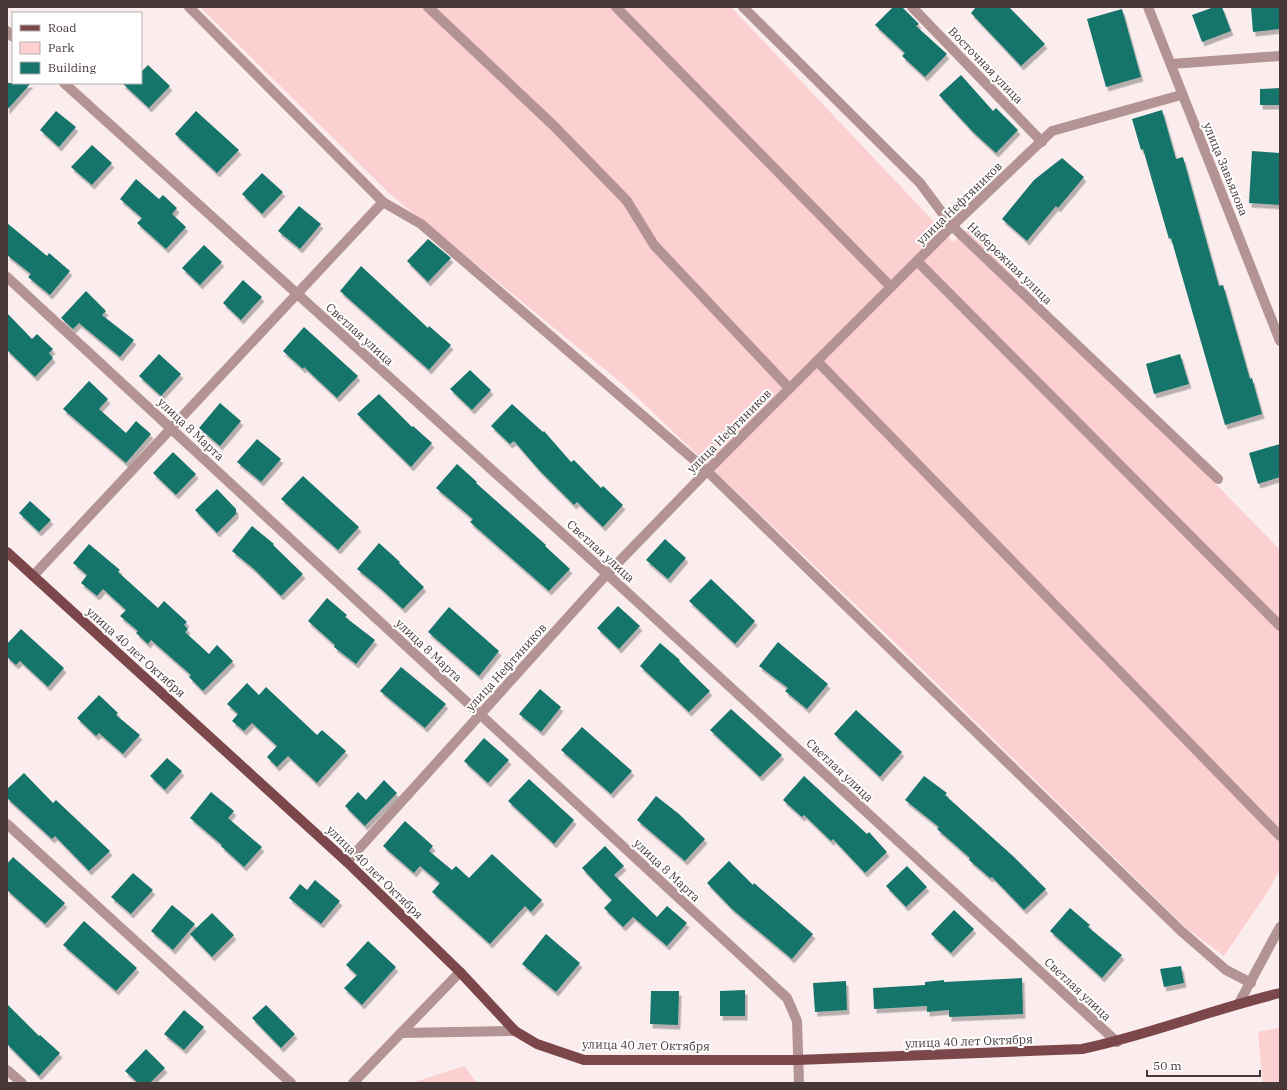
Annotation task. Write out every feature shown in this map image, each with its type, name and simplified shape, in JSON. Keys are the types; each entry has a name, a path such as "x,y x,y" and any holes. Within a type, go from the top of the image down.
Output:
{"main road":[{"name":"улица 40 лет Октября","path":"7,552 347,862 460,972 515,1031 537,1044 584,1060 797,1060 1082,1050 1117,1042 1239,1003 1280,993"}],"street":[{"path":"189,7 382,202 421,224 707,471 1180,930 1226,970 1251,983"},
{"path":"428,7 554,126 627,201 654,245 789,388"},
{"path":"616,7 891,287"},
{"name":"Набережная улица","path":"743,7 920,183 952,226 1218,479"},
{"name":"Восточная улица","path":"912,7 1042,142"},
{"name":"улица Завьялова","path":"1148,7 1171,64 1181,95 1280,341"},
{"path":"1171,64 1280,56"},
{"name":"Светлая улица","path":"65,84 607,574 1117,1042"},
{"name":"улица Нефтяников","path":"347,862 607,574 789,388 952,226 1052,131 1181,95"},
{"path":"34,576 382,202"},
{"path":"917,261 1280,626"},
{"name":"улица 8 Марта","path":"7,277 787,998 796,1021 799,1083"},
{"path":"817,361 1280,836"},
{"path":"7,824 291,1083"},
{"path":"1239,1003 1280,927"},
{"path":"353,1083 460,972"},
{"path":"401,1033 515,1031"},
{"path":"7,1070 22,1083"}],"green space":[{"path":"200,7 731,7 953,242 968,229 1280,550 1280,870 1268,891 1224,956 1185,927 883,631 624,385 390,194"},
{"path":"1280,1028 1280,1083 1263,1083 1258,1032"},
{"path":"464,1066 477,1083 412,1083"}],"building":[{"path":"893,7 902,7 919,24 916,26 947,54 925,77 902,56 905,53 875,25"},
{"path":"976,7 1009,7 1045,44 1021,66 971,13"},
{"path":"1214,7 1222,7 1231,31 1202,42 1192,15"},
{"path":"1251,7 1280,7 1280,29 1253,32"},
{"path":"1122,9 1141,77 1106,87 1087,19"},
{"path":"148,65 170,86 149,108 123,84 142,84 142,71"},
{"path":"961,75 993,111 996,108 1018,130 996,153 973,132 939,95"},
{"path":"7,83 30,84 7,110"},
{"path":"1280,88 1280,105 1260,105 1260,89"},
{"path":"1162,110 1176,159 1183,157 1219,286 1223,285 1250,379 1252,378 1262,414 1225,425 1171,238 1169,239 1143,149 1141,150 1132,119"},
{"path":"56,111 76,127 59,147 40,130"},
{"path":"196,111 239,150 217,173 175,134"},
{"path":"92,145 112,163 92,185 71,167"},
{"path":"1252,151 1280,153 1280,205 1249,203"},
{"path":"1062,158 1084,177 1058,208 1056,206 1027,241 1002,219 1034,180"},
{"path":"262,173 283,192 262,214 242,194"},
{"path":"136,179 159,199 163,195 177,208 172,214 186,227 166,249 137,223 142,218 120,199"},
{"path":"299,206 321,224 300,249 278,231"},
{"path":"7,223 47,256 49,253 70,271 50,295 28,277 31,274 7,255"},
{"path":"428,239 451,258 428,282 407,261"},
{"path":"204,245 222,262 200,285 182,268"},
{"path":"361,266 428,328 429,326 451,345 429,370 340,291"},
{"path":"243,280 262,297 241,320 223,303"},
{"path":"86,291 106,311 102,315 134,340 120,357 79,323 73,329 61,318"},
{"path":"7,313 32,339 37,334 53,349 49,353 53,358 35,377 7,350"},
{"path":"304,327 358,376 337,398 304,367 303,369 283,351"},
{"path":"159,354 181,374 161,396 139,376"},
{"path":"1180,354 1189,384 1154,394 1146,364"},
{"path":"470,370 491,390 472,410 450,389"},
{"path":"89,381 108,399 99,409 126,433 136,421 151,434 126,463 63,409"},
{"path":"379,394 412,427 413,426 432,443 411,467 357,414"},
{"path":"220,403 241,421 220,446 199,428"},
{"path":"512,404 543,432 544,431 571,462 574,460 601,488 603,486 623,505 603,527 577,502 574,505 540,471 514,441 510,444 491,426"},
{"path":"257,439 281,459 261,482 237,462"},
{"path":"1280,444 1280,477 1258,484 1249,453"},
{"path":"173,452 196,474 176,495 153,473"},
{"path":"457,464 477,482 476,483 546,545 545,546 570,569 549,591 470,522 473,519 436,488"},
{"path":"303,476 359,527 338,550 281,499"},
{"path":"217,489 236,509 236,514 217,533 195,510"},
{"path":"30,501 51,520 39,532 19,513"},
{"path":"252,526 274,544 273,545 303,574 281,596 254,569 232,551"},
{"path":"665,539 686,558 668,579 646,560"},
{"path":"379,543 424,587 403,609 357,569"},
{"path":"89,544 120,570 118,572 158,608 164,601 187,622 184,625 188,629 185,632 209,654 217,645 233,661 203,691 189,677 191,675 151,640 148,644 136,633 138,631 120,616 126,610 103,589 97,596 81,583 87,575 73,563"},
{"path":"711,579 755,621 735,644 689,601"},
{"path":"327,598 347,615 345,617 375,640 356,664 334,647 335,645 308,621"},
{"path":"618,606 640,626 619,649 597,628"},
{"path":"449,607 499,651 479,676 428,632"},
{"path":"21,629 64,668 48,687 20,661 16,665 7,657 7,644"},
{"path":"778,642 828,684 807,709 785,691 788,688 759,666"},
{"path":"660,643 680,660 679,661 710,691 689,712 640,666"},
{"path":"401,667 446,704 425,728 380,691"},
{"path":"247,683 259,695 266,687 317,735 322,730 346,751 317,783 288,756 277,767 267,757 277,746 252,723 244,731 232,721 238,714 227,704"},
{"path":"540,689 561,707 541,732 519,714"},
{"path":"99,695 118,713 116,715 140,735 123,754 99,733 96,736 77,718"},
{"path":"731,709 782,755 760,777 710,730"},
{"path":"856,710 902,752 880,777 834,734"},
{"path":"582,727 632,771 611,794 561,750"},
{"path":"484,738 509,760 488,783 464,761"},
{"path":"167,758 182,771 165,790 150,776"},
{"path":"24,773 53,803 56,800 110,851 89,871 55,836 52,839 7,798 7,789"},
{"path":"804,776 867,834 869,832 887,852 865,873 833,839 831,841 804,815 802,817 783,800"},
{"path":"924,776 947,793 945,795 1014,857 1046,889 1024,910 992,877 990,878 969,860 970,858 937,829 939,827 905,800"},
{"path":"529,779 574,820 554,844 508,801"},
{"path":"384,780 397,793 365,826 345,806 358,792 366,800"},
{"path":"211,792 234,811 228,818 262,847 244,867 221,846 222,845 190,818"},
{"path":"656,796 679,814 705,839 685,861 637,820"},
{"path":"405,821 433,846 429,851 452,870 456,866 469,878 492,854 542,900 531,912 525,906 490,944 432,892 440,883 420,866 414,873 383,846"},
{"path":"605,846 624,866 614,875 657,917 667,906 687,923 667,946 633,917 623,927 604,908 612,900 582,868"},
{"path":"13,857 65,903 45,924 7,890 7,864"},
{"path":"729,861 753,885 754,883 813,934 792,959 732,909 707,883"},
{"path":"907,866 927,887 906,907 886,886"},
{"path":"133,873 153,890 131,914 111,897"},
{"path":"315,880 340,901 321,924 289,898 300,884 307,890"},
{"path":"172,905 195,924 173,950 151,931"},
{"path":"1070,908 1090,925 1088,927 1122,955 1102,978 1050,931"},
{"path":"954,910 974,929 951,953 931,934"},
{"path":"212,913 234,935 212,957 190,934"},
{"path":"84,921 137,968 116,991 63,945"},
{"path":"546,934 580,963 556,992 522,964"},
{"path":"368,941 396,967 362,1005 344,988 357,975 346,965"},
{"path":"1181,966 1184,983 1164,987 1160,969"},
{"path":"1022,978 1023,1014 949,1017 949,1010 927,1012 927,1006 874,1009 873,988 925,985 925,982 944,980 944,982"},
{"path":"846,981 847,1010 815,1012 813,983"},
{"path":"745,990 745,1016 720,1016 720,991"},
{"path":"651,991 679,991 678,1025 650,1024"},
{"path":"7,1004 39,1036 40,1035 60,1053 39,1076 7,1044"},
{"path":"266,1005 295,1034 281,1048 252,1018"},
{"path":"184,1010 204,1027 184,1050 164,1034"},
{"path":"146,1049 165,1068 150,1083 138,1083 125,1071"}]}
